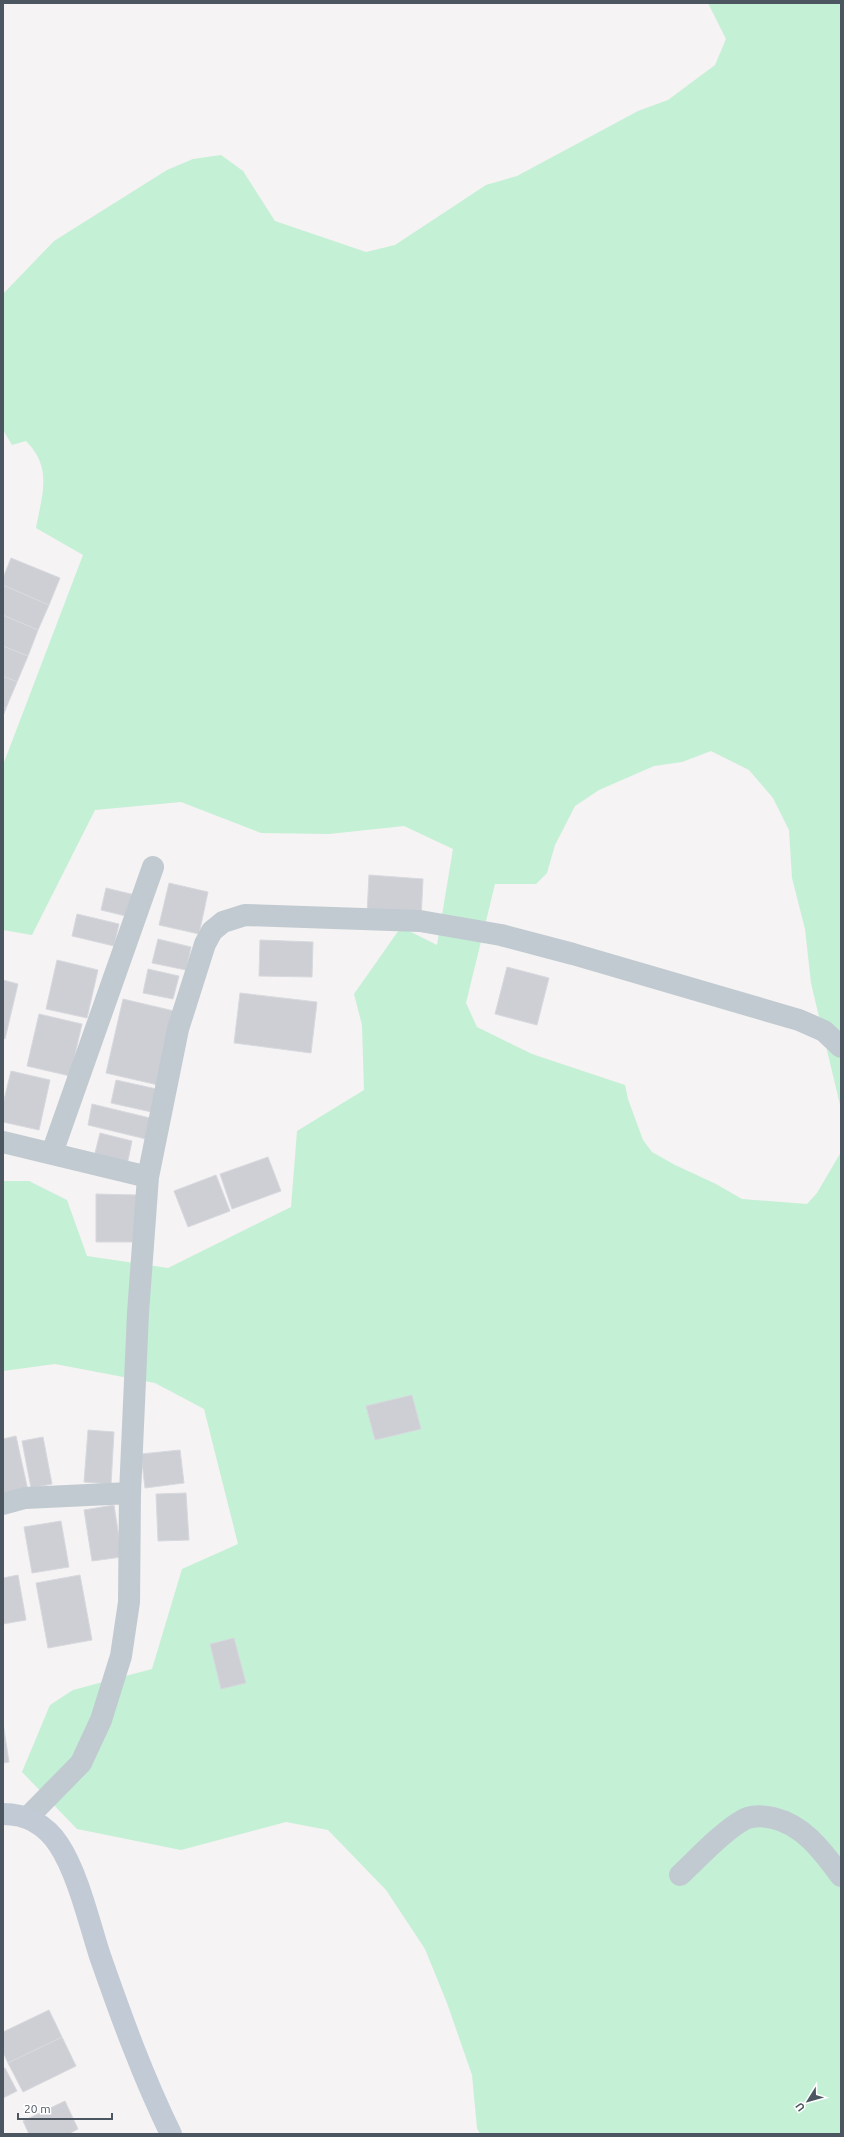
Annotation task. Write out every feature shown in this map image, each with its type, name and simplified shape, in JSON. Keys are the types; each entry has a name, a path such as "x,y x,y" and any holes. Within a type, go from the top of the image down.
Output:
{"main road":[{"path":"3,1814 28,1817 46,1830 59,1844 72,1871 107,1974 154,2099 171,2134"}],"street":[{"path":"52,1153 153,867"},
{"path":"28,1817 81,1763 101,1720 121,1656 129,1602 130,1493 138,1313 148,1177 178,1028 205,944 212,931 223,922 239,916 420,921 501,935 573,954 799,1020 824,1031 841,1047"},
{"path":"3,1142 148,1177"},
{"path":"3,1504 25,1498 130,1493"},
{"path":"680,1875 721,1837 746,1819 762,1816 786,1821 800,1829 824,1854 841,1876"}],"green space":[{"path":"708,3 841,3 841,1109 811,983 805,929 792,878 789,830 773,798 749,770 711,751 682,762 654,766 599,790 575,806 555,845 547,873 536,884 495,884 466,1003 477,1027 532,1054 625,1085 628,1099 643,1140 652,1152 675,1165 716,1184 742,1199 807,1204 817,1193 841,1152 841,2134 480,2134 477,2128 472,2075 447,2003 425,1949 386,1890 328,1830 286,1822 181,1850 77,1829 22,1772 50,1705 73,1690 152,1669 182,1569 238,1544 204,1409 155,1383 55,1364 3,1371 3,1181 29,1181 67,1200 87,1256 168,1268 291,1207 297,1131 364,1090 362,1025 354,994 401,927 437,945 453,849 404,826 329,834 261,833 181,802 95,810 32,935 3,930 3,765 83,555 36,528 43,493 43,472 40,461 26,441 12,445 3,430 3,294 54,241 167,170 193,159 221,155 243,171 275,221 366,252 395,245 486,185 517,176 638,111 668,100 715,65 726,39"}],"building":[{"path":"11,558 60,578 49,605 3,585 3,578"},
{"path":"3,585 49,605 38,630 3,615"},
{"path":"3,615 38,630 28,656 3,646"},
{"path":"3,646 28,656 17,682 3,676"},
{"path":"3,676 17,682 6,708 3,707"},
{"path":"3,707 6,708 3,716"},
{"path":"369,875 423,879 421,919 367,915"},
{"path":"169,883 208,892 199,934 159,925"},
{"path":"106,888 135,895 130,917 101,910"},
{"path":"77,914 119,924 114,946 72,936"},
{"path":"158,939 191,947 186,970 152,963"},
{"path":"260,940 313,942 312,977 259,976"},
{"path":"57,960 98,970 87,1018 46,1009"},
{"path":"507,967 549,978 537,1025 495,1014"},
{"path":"148,969 179,976 173,999 143,993"},
{"path":"3,980 18,984 5,1039 3,1038"},
{"path":"240,993 317,1002 311,1053 234,1043"},
{"path":"123,999 174,1011 158,1085 106,1073"},
{"path":"39,1014 82,1024 70,1076 27,1066"},
{"path":"11,1071 50,1080 39,1130 3,1122 3,1104"},
{"path":"116,1080 161,1090 156,1113 111,1103"},
{"path":"92,1104 154,1119 150,1140 88,1125"},
{"path":"100,1133 132,1141 127,1165 94,1157"},
{"path":"268,1157 281,1191 232,1209 220,1174"},
{"path":"216,1175 230,1211 188,1227 174,1191"},
{"path":"96,1194 137,1195 137,1242 96,1242"},
{"path":"412,1395 421,1429 375,1440 366,1406"},
{"path":"88,1430 114,1432 111,1484 84,1482"},
{"path":"16,1436 29,1495 3,1500 3,1439"},
{"path":"43,1437 52,1484 31,1488 22,1441"},
{"path":"180,1450 184,1483 145,1488 141,1454"},
{"path":"186,1493 189,1540 158,1541 156,1494"},
{"path":"114,1505 122,1557 92,1561 84,1510"},
{"path":"61,1521 69,1567 32,1573 24,1527"},
{"path":"18,1575 26,1620 3,1624 3,1578"},
{"path":"80,1575 92,1640 48,1648 36,1583"},
{"path":"234,1638 246,1683 221,1689 210,1644"},
{"path":"3,1723 9,1762 3,1763"},
{"path":"49,2010 62,2037 8,2063 3,2052 3,2032"},
{"path":"62,2037 76,2066 23,2092 8,2063"},
{"path":"5,2068 17,2091 3,2098 3,2069"},
{"path":"65,2101 78,2129 69,2134 29,2134 23,2121"}]}
